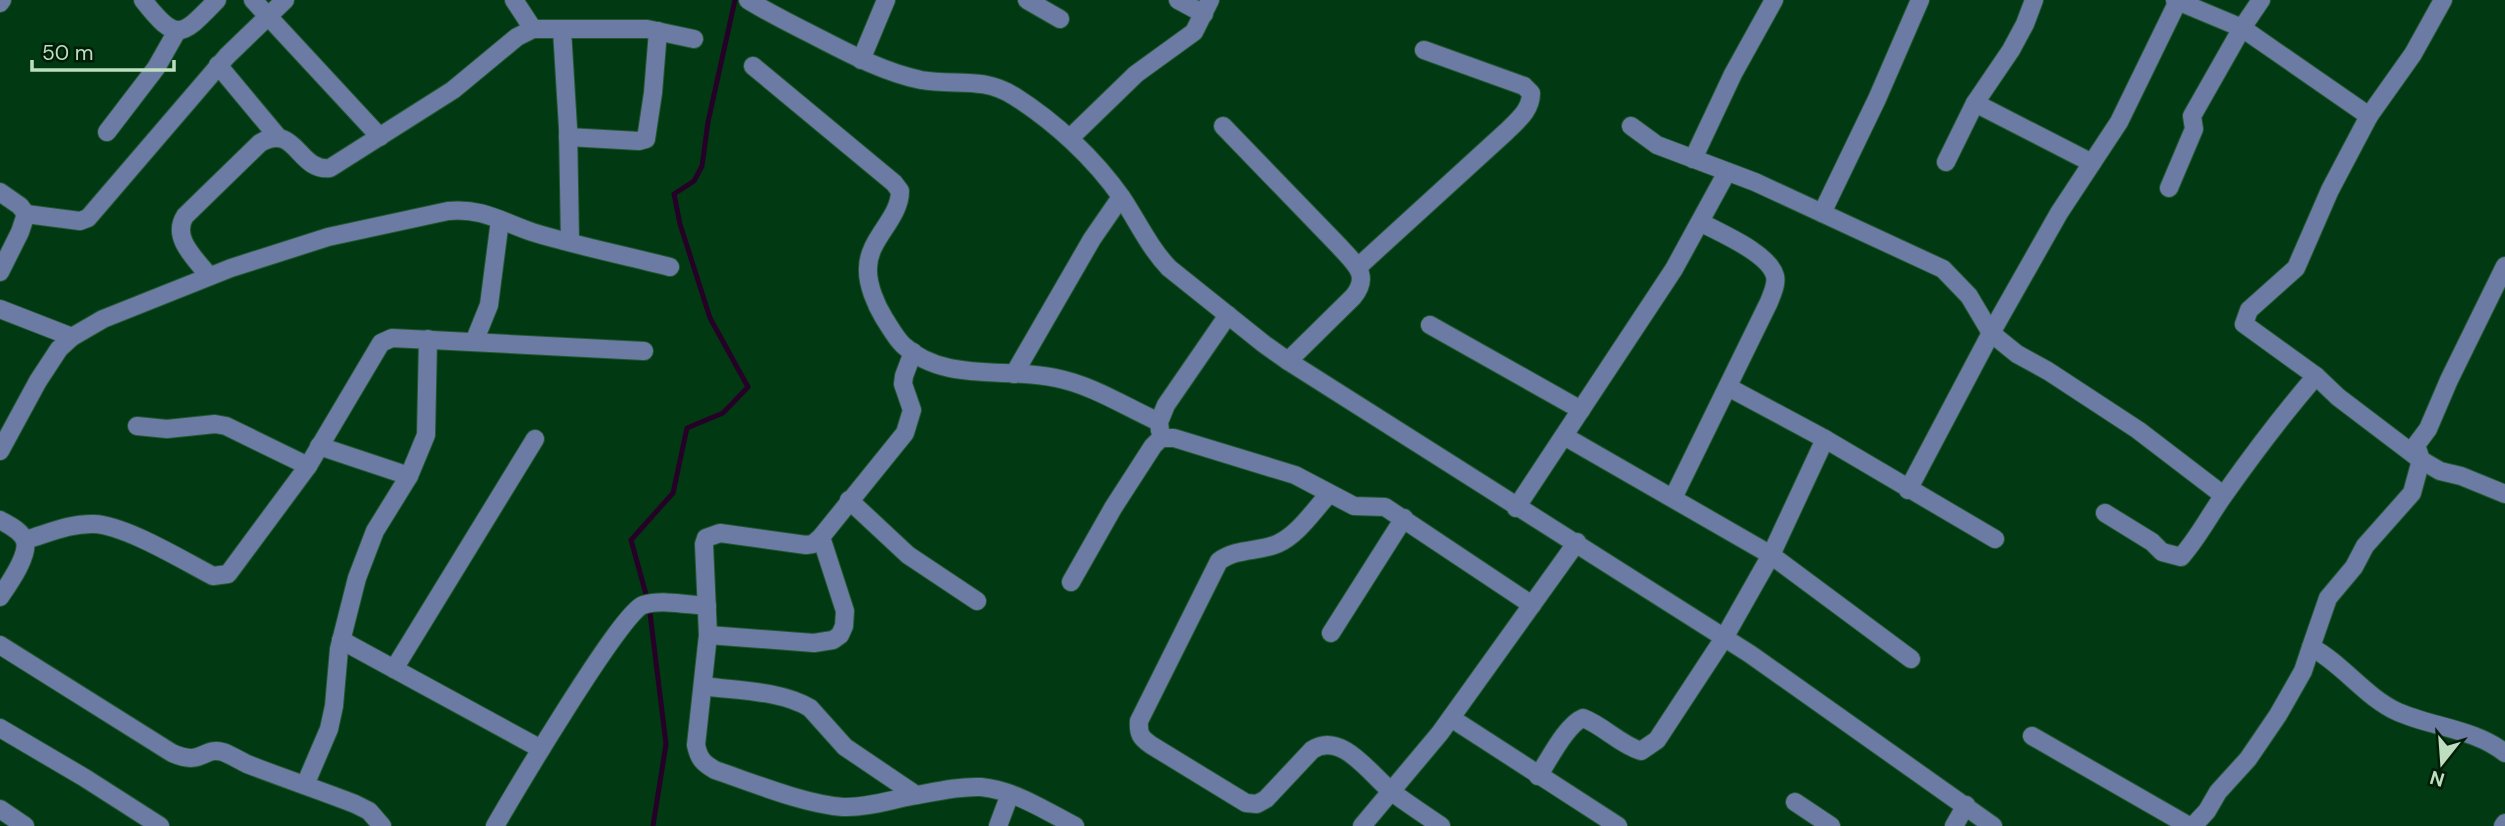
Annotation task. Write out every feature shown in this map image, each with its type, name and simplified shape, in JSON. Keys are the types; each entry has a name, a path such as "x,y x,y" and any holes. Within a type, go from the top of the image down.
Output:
{"street":[{"path":"143,0 159,21 177,31 185,30 194,24 217,0"},
{"path":"253,0 380,136"},
{"path":"0,192 20,206 26,214 80,221 88,218 218,65 285,0"},
{"path":"514,0 533,29"},
{"path":"748,0 861,60 922,80 975,82 995,86 1013,96 1070,138 1121,197 1156,255 1169,268 1287,360 1724,638 1993,826"},
{"path":"861,60 886,0"},
{"path":"1027,0 1060,19"},
{"path":"1070,138 1136,74 1194,32 1207,7 1178,0"},
{"path":"1693,159 1733,74 1774,0"},
{"path":"1822,212 1877,99 1920,0"},
{"path":"1946,162 1975,103 2011,50 2034,0"},
{"path":"2169,188 2194,129 2192,116 2261,0"},
{"path":"2443,0 2407,62 2369,116 2330,190 2296,268 2249,310 2244,324 2316,376 2338,397 2421,460 2440,471 2461,476 2505,494"},
{"path":"1908,490 1991,333 2059,213 2119,122 2176,1 2242,28 2369,116"},
{"path":"218,65 278,136 314,166 322,169 330,168 453,90 517,37 533,29 621,28 658,31 694,39"},
{"path":"562,30 570,241"},
{"path":"107,132 156,68 177,31"},
{"path":"568,137 639,141 646,139 658,31"},
{"path":"1358,267 1507,131 1525,113 1531,102 1531,93 1524,86 1424,50"},
{"path":"753,66 894,183 900,191 897,207 872,249 867,265 868,277 880,311 897,339 913,352 927,360 955,369 1058,378 1174,438 1295,475 1354,506 1385,507 1532,605"},
{"path":"1975,103 2092,163"},
{"path":"1223,126 1358,267 1362,279 1360,288 1287,360"},
{"path":"1631,126 1657,145 1822,212 1943,269 1969,296 1991,333 2017,354 2138,430 2224,495"},
{"path":"209,276 188,249 179,231 180,223 260,143 278,136"},
{"path":"1516,508 1674,269 1727,172"},
{"path":"1014,374 1092,239 1121,197"},
{"path":"0,451 50,361 72,337 103,319 209,276 328,237 468,209 483,212 533,232 670,267"},
{"path":"0,272 4,253 20,232 26,214"},
{"path":"474,342 489,305 500,220"},
{"path":"1674,498 1769,302 1775,278 1770,266 1756,253 1700,222"},
{"path":"2032,736 2191,826 2207,811 2218,792 2248,759 2278,715 2303,671 2328,598 2354,567 2364,546 2412,493 2421,460 2416,446 2428,429 2505,266"},
{"path":"0,309 72,337"},
{"path":"1071,582 1113,508 1153,446 1166,405 1228,315"},
{"path":"1430,325 1581,410"},
{"path":"25,541 73,525 105,525 128,533 213,576 221,577 228,574 308,466 381,343 392,338 428,339 644,352"},
{"path":"305,785 329,729 341,640 357,578 374,531 409,476 426,435 428,339"},
{"path":"913,352 903,384 912,410 905,433 821,537 813,544 806,545 720,533 706,538 704,544 708,635 696,745 699,757 704,764 715,770 825,805 847,807 980,787 1010,794 1074,826"},
{"path":"2105,513 2162,552 2181,556 2275,425 2316,376"},
{"path":"1728,387 1825,439 1908,490 1995,538"},
{"path":"137,426 167,429 215,424 226,426 308,466"},
{"path":"1564,436 1771,555 1910,659"},
{"path":"394,669 535,439"},
{"path":"1538,776 1567,732 1577,720 1583,718 1641,751 1657,740 1724,638 1771,555 1825,439"},
{"path":"319,446 409,476"},
{"path":"1329,494 1291,536 1267,547 1228,554 1219,561 1139,721 1138,731 1151,745 1246,803 1257,804 1266,799 1312,750 1320,744 1329,744 1357,759 1391,791 1441,826"},
{"path":"849,500 908,555 977,601"},
{"path":"1331,634 1404,518"},
{"path":"0,520 18,531 25,541 22,559 0,597"},
{"path":"708,635 814,643 833,640 839,635 845,611 821,537"},
{"path":"1362,826 1451,718 1577,542"},
{"path":"495,826 541,749 634,611 642,605 660,603 707,606"},
{"path":"341,640 541,749"},
{"path":"0,645 178,756 196,760 210,752 221,751 244,763 369,811 382,826"},
{"path":"2311,647 2327,656 2391,708 2476,738 2505,753"},
{"path":"703,686 771,696 803,704 810,708 845,747 916,795"},
{"path":"1451,718 1618,826"},
{"path":"0,729 85,778 160,826"},
{"path":"998,826 1010,794"},
{"path":"1795,802 1830,826"},
{"path":"1954,826 1966,805"},
{"path":"0,809 25,826"}],"waterway":[{"path":"653,826 666,744 649,605 631,540 673,493 687,428 723,413 748,387 710,318 680,224 674,194 694,181 702,166 708,122 735,0"}]}
